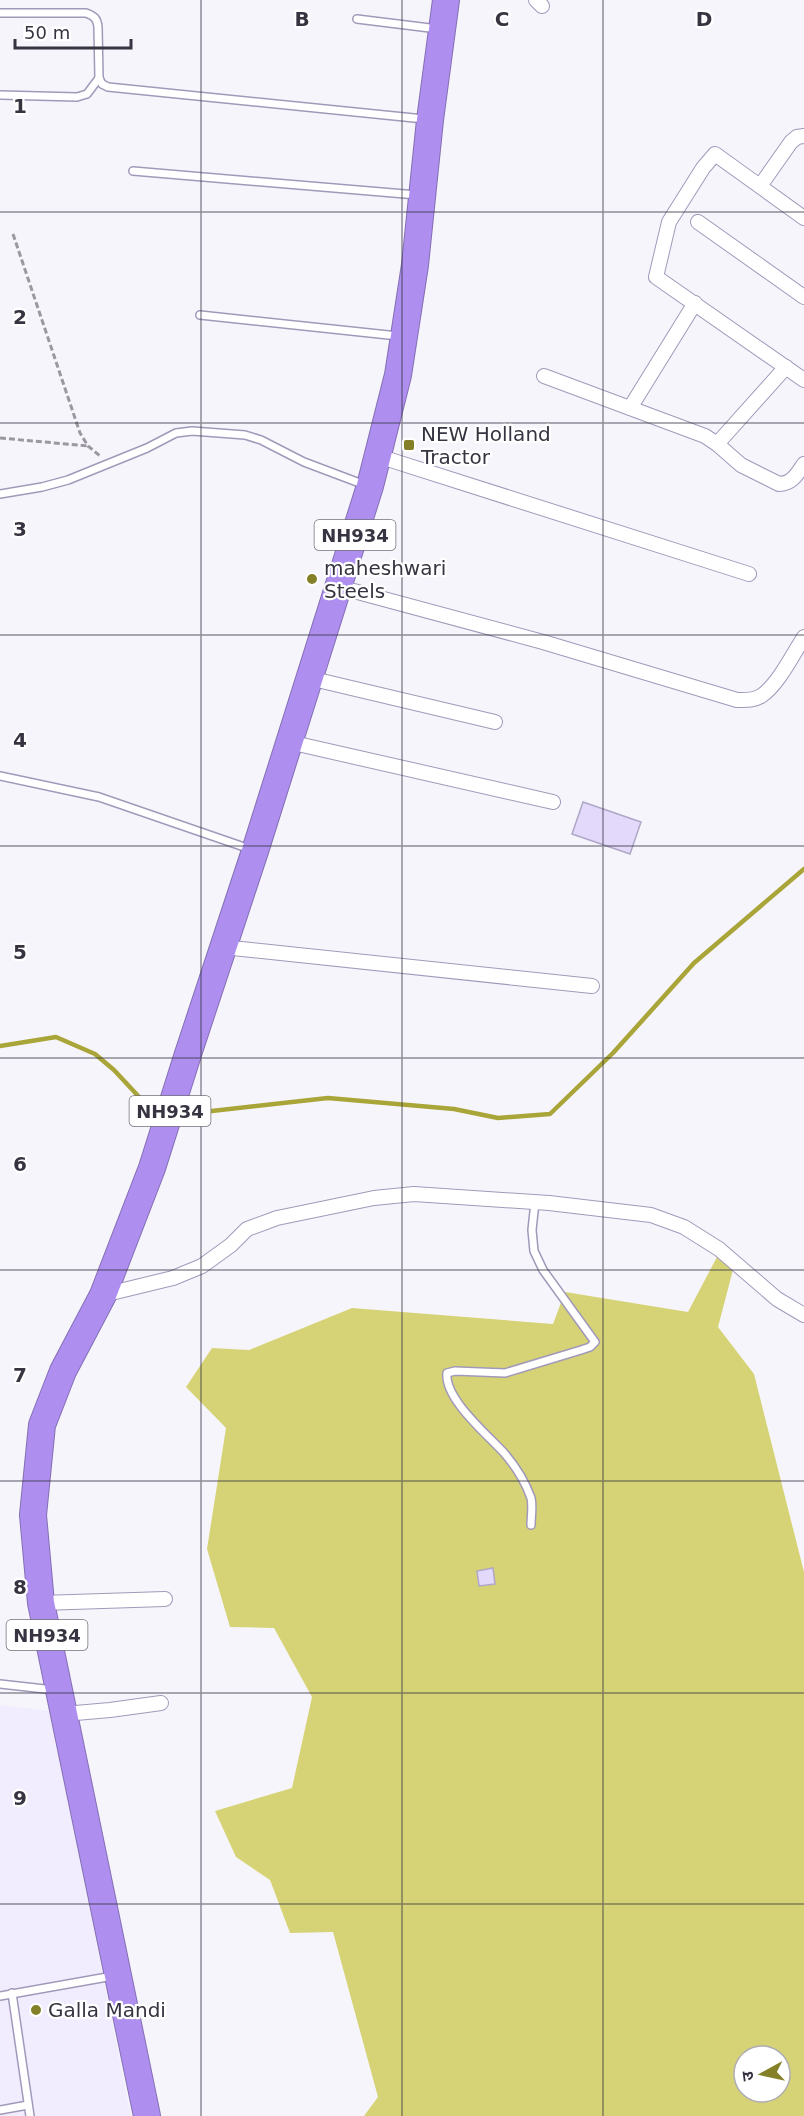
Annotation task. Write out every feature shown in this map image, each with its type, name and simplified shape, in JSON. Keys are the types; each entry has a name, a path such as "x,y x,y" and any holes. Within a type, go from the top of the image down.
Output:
{"highway":[{"name":"NH934","path":"147,2116 41,1603 33,1515 42,1425 63,1371 103,1295 152,1168 339,587 378,456 398,375 415,266 440,29 446,0"}],"street":[{"path":"760,186 791,142 797,137 804,136"},
{"path":"804,218 715,154 703,168 669,222 656,277 804,380"},
{"path":"699,222 804,297"},
{"path":"630,408 695,303"},
{"path":"717,444 786,367"},
{"path":"544,376 705,436 741,465 779,484 793,479 804,464"},
{"path":"378,456 749,574"},
{"path":"339,587 543,642 737,700 759,697 771,688 804,637"},
{"path":"309,678 495,722"},
{"path":"289,742 553,802"},
{"path":"223,946 592,986"},
{"path":"103,1295 173,1278 202,1266 231,1245 247,1229 277,1218 374,1198 414,1194 535,1202 651,1215 684,1227 720,1249 777,1299 804,1315"},
{"path":"41,1603 165,1599"},
{"path":"61,1702 110,1710 161,1703"}],"lane":[{"path":"0,13 86,13 94,16 98,27 99,78 102,84 108,87 430,120"},
{"path":"357,19 440,29"},
{"path":"0,95 77,97 87,94 99,78"},
{"path":"133,171 422,195"},
{"path":"200,315 404,337"},
{"path":"0,494 68,480 147,448 176,433 192,431 245,435 261,440 304,462 369,486"},
{"path":"0,776 99,797 255,851"},
{"path":"531,1525 532,1500 521,1475 479,1428 453,1395 446,1380 447,1373 455,1371 506,1373 590,1347 595,1342 590,1332 574,1315 543,1270 534,1251 532,1230 535,1202"},
{"path":"0,1684 61,1702"},
{"path":"0,1996 118,1975"},
{"path":"12,1994 30,2116"},
{"path":"0,2110 28,2105"}],"path":[{"path":"13,234 80,433 96,454 113,461"},
{"path":"0,438 88,446"}],"shaded area":[{"path":"718,1255 734,1266 718,1327 754,1374 804,1572 804,2116 364,2116 378,2097 333,1932 290,1933 270,1880 236,1857 215,1811 292,1788 312,1697 274,1628 230,1627 207,1549 226,1428 186,1387 212,1348 249,1350 352,1308 553,1324 565,1292 688,1312"},
{"path":"0,1705 50,1711 131,2116 0,2116"}],"building":[{"path":"583,802 641,822 630,854 572,834"},
{"path":"493,1568 495,1584 479,1586 477,1571"}],"waterway":[{"path":"180,1107 203,1112 328,1098 454,1109 498,1118 550,1114 613,1053 694,963 804,869"},
{"path":"0,1046 56,1037 95,1054 114,1070 141,1099 163,1104"}],"place":[{"name":"NEW Holland Tractor","path":"409,445"},
{"name":"maheshwari Steels","path":"312,579"},
{"name":"Galla Mandi","path":"36,2010"}]}
